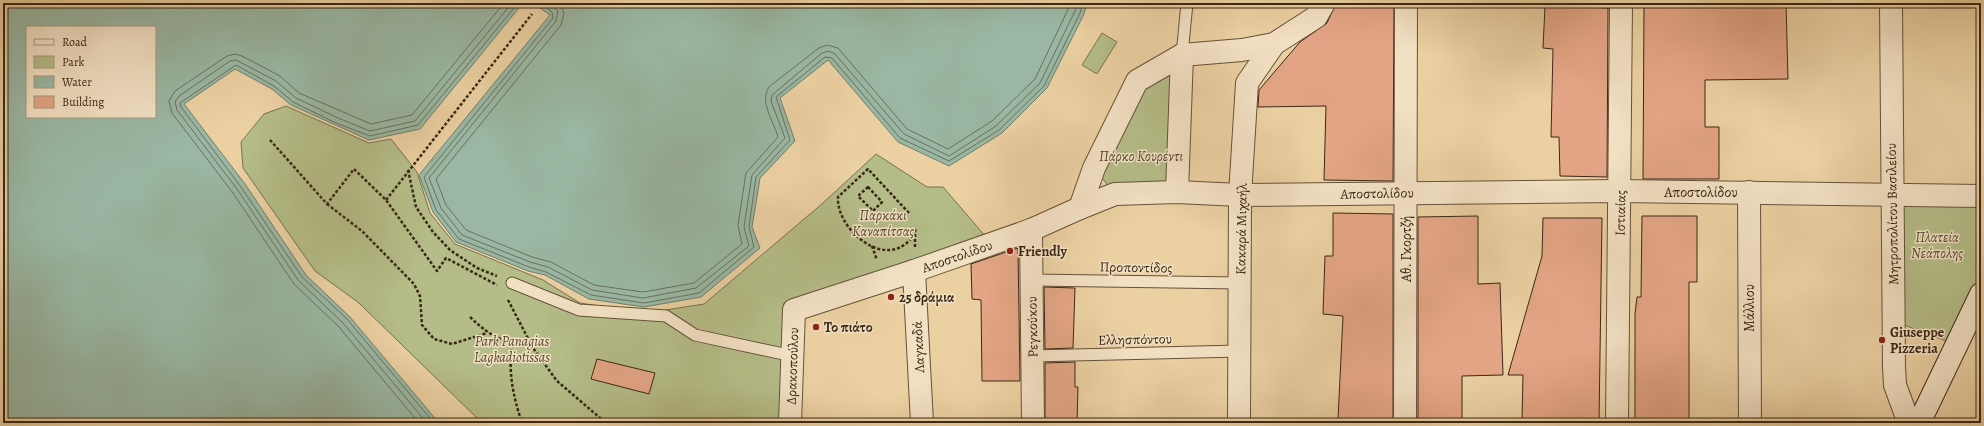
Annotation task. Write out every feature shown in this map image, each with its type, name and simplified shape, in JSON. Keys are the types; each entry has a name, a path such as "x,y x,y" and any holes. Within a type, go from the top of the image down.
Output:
{"street":[{"path":"1080,208 1094,168 1137,81 1182,55 1242,50 1274,44 1316,17 1324,3"},
{"name":"Αθ. Γκορτζή","path":"1405,423 1406,3"},
{"name":"Ιστιαίας","path":"1617,423 1621,3"},
{"name":"Μητροπολίτου Βασιλείου","path":"1891,3 1892,194 1896,385 1909,423"},
{"name":"Κακαρά Μιχαήλ","path":"1239,423 1240,195 1247,83 1274,44"},
{"path":"1177,192 1182,55"},
{"name":"Αποστολίδου","path":"794,310 914,271 1031,230 1115,194 1177,192 1240,195 1406,192 1620,191 1981,196"},
{"name":"Μάλλιου","path":"1749,192 1750,423"},
{"name":"Ρεγκούκου","path":"1031,230 1033,423"},
{"name":"Λαγκαδά","path":"914,271 922,423"},
{"path":"1919,423 1981,294"},
{"name":"Δρακοπούλου","path":"790,423 794,310"}],"lane":[{"path":"1182,55 1187,3"},
{"name":"Προποντίδος","path":"1032,280 1240,283"},
{"path":"512,283 579,310 666,316 695,335 792,356"},
{"name":"Ελλησπόντου","path":"1032,356 1239,351"}],"path":[{"path":"386,200 408,170 532,14"},
{"path":"270,140 327,204 362,231 414,284 420,296 422,325 434,339 452,344 487,333"},
{"path":"327,204 354,169 386,200 437,271 446,258 501,287"},
{"path":"909,213 868,169 838,197 838,205 855,235 883,251 898,249 909,242 915,234 916,227"},
{"path":"408,170 416,207 433,232 445,246 477,268 512,283"},
{"path":"868,187 882,202 873,211 858,196 868,187"},
{"path":"505,294 533,348 558,381 606,423"},
{"path":"470,317 487,333 512,344 533,348"},
{"path":"512,344 510,361 512,391 522,423"}],"green space":[{"path":"1102,33 1117,42 1097,74 1082,65"},
{"name":"Πάρκο Κουρέντι","path":"1182,55 1177,192 1115,194 1094,168 1137,81"},
{"name":"Park Panagias Lagkadiotissas","path":"286,106 369,143 391,139 417,172 430,213 455,244 543,280 580,303 646,313 704,304 823,203 876,154 927,187 943,187 992,244 794,310 790,423 482,423 359,303 315,271 243,168 241,142 264,114"},
{"name":"Πλατεία Νεάπολης","path":"1892,194 1981,196 1981,294 1956,345 1894,321"}],"water":[{"path":"3,3 523,3 420,129 369,140 291,105 272,89 235,69 184,104 245,184 306,275 350,317 439,423 3,423"},
{"path":"533,3 1087,3 1084,14 1047,88 1002,133 949,166 898,142 828,60 780,98 795,141 760,178 752,227 760,248 701,297 644,307 589,299 545,275 528,271 456,242 433,212 419,175 550,15"}],"building":[{"path":"1336,3 1394,3 1393,181 1324,180 1326,106 1258,107 1259,90 1300,42 1327,23"},
{"path":"1786,3 1788,79 1705,80 1705,127 1719,127 1719,179 1643,179 1644,5"},
{"path":"1545,6 1608,8 1607,177 1560,176 1559,137 1551,137 1553,49 1543,48"},
{"path":"1333,213 1393,214 1393,419 1338,419 1343,316 1323,314 1325,256 1333,256"},
{"path":"1478,216 1478,284 1500,283 1503,375 1462,376 1462,420 1418,419 1418,217"},
{"path":"1642,216 1697,216 1697,282 1689,282 1689,423 1635,423 1635,314 1637,297 1641,297"},
{"path":"1543,218 1602,218 1599,423 1522,421 1523,375 1508,375 1542,256"},
{"path":"1018,248 1020,381 982,381 981,300 972,299 971,264"},
{"path":"1044,287 1075,288 1073,348 1045,349"},
{"path":"597,359 655,373 649,394 591,379"},
{"path":"1075,362 1075,387 1078,387 1077,423 1045,423 1045,363"}],"place":[{"name":"Friendly","path":"1010,251"},
{"name":"25 δράμια","path":"891,297"},
{"name":"Το πιάτο","path":"816,327"},
{"name":"Giuseppe Pizzeria","path":"1882,340"}],"park label":[{"name":"Παρκάκι Καναπίτσας","path":"883,224"}]}
